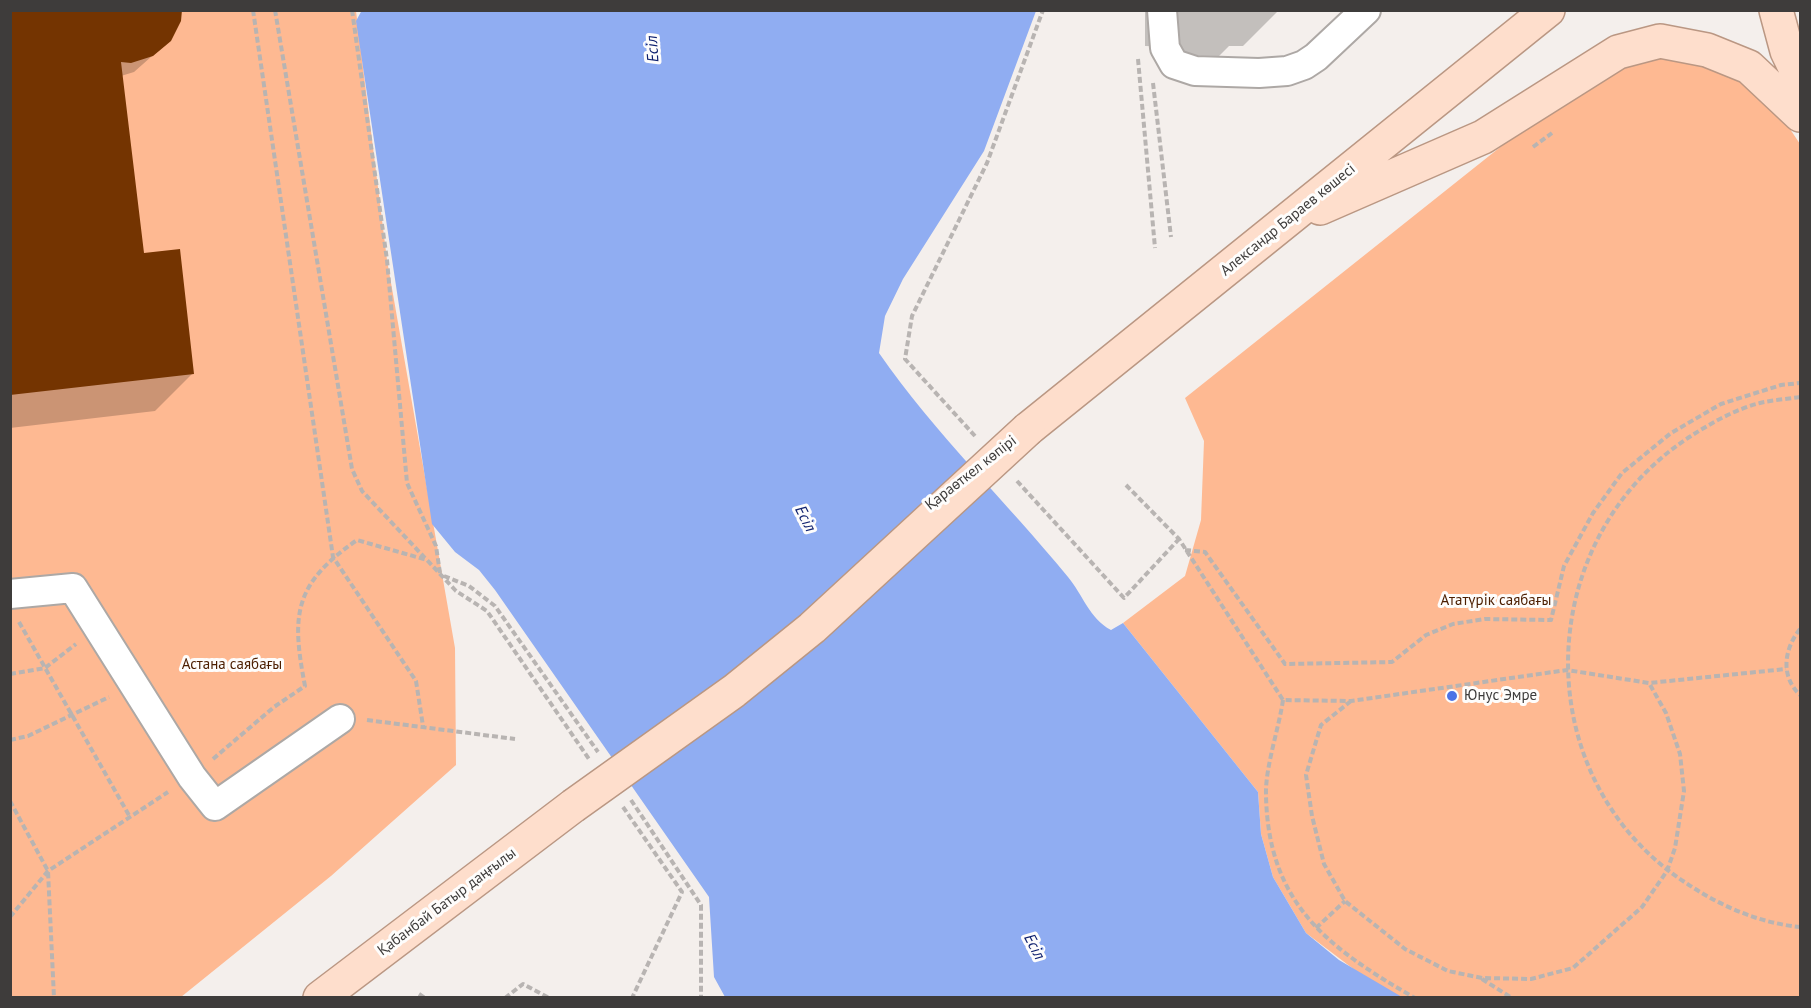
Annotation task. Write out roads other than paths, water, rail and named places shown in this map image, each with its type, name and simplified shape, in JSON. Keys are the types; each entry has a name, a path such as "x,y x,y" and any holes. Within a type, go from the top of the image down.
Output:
{"main road":[{"name":"Александр Бараев көшесі","path":"1028,429 1548,10"},
{"path":"1776,10 1787,51 1800,78"},
{"path":"1280,226 1483,137 1618,52 1660,41 1707,50 1749,67 1800,115"},
{"name":"Қараөткел көпірі","path":"573,806 835,579 1028,429"},
{"name":"Қабанбай Батыр даңғылы","path":"320,998 573,806"}],"street":[{"path":"1162,10 1165,48 1174,64 1195,71 1259,73 1287,70 1304,65 1366,10"},
{"path":"13,606 73,588 192,777 215,806 340,719"}],"water":[{"name":"Есіл","path":"362,10 1036,11 984,151 903,279 885,316 879,353 923,411 1068,577 1097,619 1111,630 1123,623 1258,792 1261,834 1273,877 1306,933 1339,960 1402,997 725,997 714,977 709,897 495,590 479,570 455,552 432,524 356,21"}],"place":[{"name":"Юнус Эмре","path":"1452,696"}],"park label":[{"name":"Ататүрік саябағы","path":"1496,601"},
{"name":"Астана саябағы","path":"232,665"}]}
